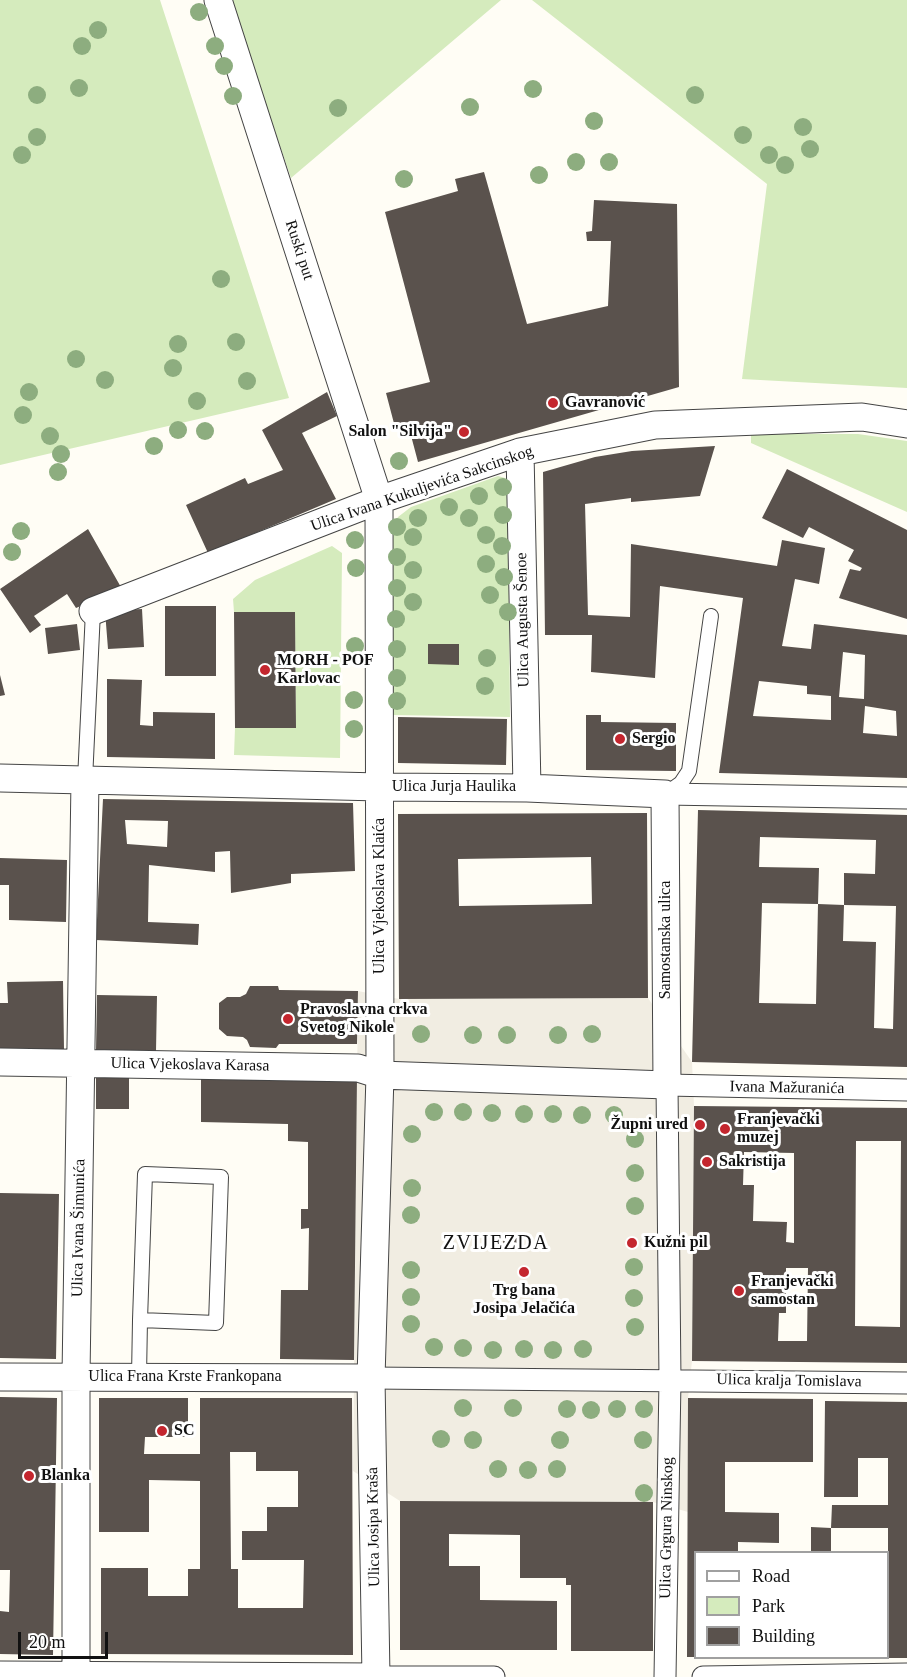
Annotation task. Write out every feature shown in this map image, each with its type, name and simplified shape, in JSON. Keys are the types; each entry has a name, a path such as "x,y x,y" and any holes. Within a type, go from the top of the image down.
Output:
{"street":[{"name":"Ruski put","path":"218,0 379,500"},
{"name":"Ulica Ivana Kukuljevića Sakcinskog","path":"93,611 379,500 520,452 655,425 862,417 907,424"},
{"name":"Ulica Augusta Šenoe","path":"520,452 527,788"},
{"name":"Ulica Vjekoslava Klaića","path":"379,500 380,1076"},
{"name":"Ulica Jurja Haulika","path":"0,778 907,798"},
{"name":"Ulica Ivana Šimunića","path":"67,1676 76,1376 85,780"},
{"name":"Samostanska ulica","path":"665,794 667,1086"},
{"name":"Ulica Vjekoslava Karasa","path":"0,1062 358,1068 380,1076"},
{"path":"380,1076 667,1086 670,1380 371,1378 380,1076"},
{"name":"Ivana Mažuranića","path":"667,1086 907,1090"},
{"name":"Ulica Frana Krste Frankopana","path":"0,1377 371,1378"},
{"name":"Ulica Josipa Kraša","path":"371,1378 376,1677"},
{"name":"Ulica kralja Tomislava","path":"670,1380 907,1383"},
{"name":"Ulica Grgura Ninskog","path":"665,1677 670,1380"},
{"path":"703,1677 907,1674"},
{"path":"0,1675 494,1677"}],"lane":[{"path":"85,780 93,611"},
{"path":"665,794 681,783 689,771 711,616"},
{"path":"138,1376 145,1174 221,1178 216,1323 140,1320"}],"green space":[{"path":"0,0 160,0 289,398 0,465"},
{"path":"230,0 501,0 291,178"},
{"path":"532,0 907,0 907,388 742,379 767,184"},
{"path":"751,434 858,434 907,441 907,512 751,443"},
{"path":"498,476 505,478 508,485 510,717 392,715 391,530 398,517 411,507"},
{"path":"332,546 342,553 340,758 234,755 235,728 296,727 295,612 234,612 233,599 255,580"}],"shaded area":[{"name":"Trg bana Josipa Jelačića","path":"358,991 399,999 648,998 692,1062 694,1106 692,1361 688,1398 688,1512 653,1502 400,1501 353,1471"}],"building":[{"path":"484,172 527,324 608,306 611,241 587,241 586,232 592,231 594,200 677,204 679,387 418,462 409,428 396,431 386,393 430,382 385,212 458,191 455,179"},
{"path":"327,392 337,416 302,433 336,499 208,553 186,505 245,478 248,484 283,470 262,430"},
{"path":"715,446 700,496 631,502 631,498 585,504 588,615 630,617 631,544 777,566 782,540 825,548 819,584 795,579 782,646 811,649 814,624 907,635 907,778 719,773 743,598 660,586 655,678 591,672 592,635 545,635 543,472 595,457 632,451","holes":["843,652 865,655 864,699 839,697","759,681 807,686 807,694 831,696 831,720 753,716","865,706 896,711 897,736 863,733"]},
{"path":"787,469 907,530 907,619 839,598 850,569 860,571 862,568 848,561 854,550 809,527 803,538 762,518"},
{"path":"88,529 122,589 76,608 67,594 34,616 41,625 30,633 0,589"},
{"path":"165,606 216,606 216,676 165,676"},
{"path":"142,609 144,647 108,649 105,611"},
{"name":"MORH - POF Karlovac","path":"234,612 295,612 296,728 235,728"},
{"path":"77,624 80,650 48,654 45,628"},
{"path":"428,644 459,644 459,665 428,664"},
{"path":"0,675 5,695 0,696"},
{"path":"107,679 142,680 140,725 153,726 153,712 215,713 215,759 107,757"},
{"path":"586,715 601,715 601,722 676,723 676,771 586,770"},
{"path":"398,717 507,719 506,765 398,763"},
{"path":"103,799 353,803 355,871 291,874 291,883 231,893 230,851 215,852 215,872 149,865 148,922 199,924 198,945 96,940","holes":["125,820 168,821 167,847 127,844"]},
{"path":"698,810 907,815 907,1067 692,1062","holes":["760,837 876,840 875,874 844,873 844,905 818,904 819,868 759,867","762,903 818,904 816,1004 759,1003","844,905 896,906 893,1029 874,1028 876,942 843,941"]},
{"path":"647,813 648,998 399,999 398,814","holes":["591,857 592,904 459,906 458,859"]},
{"path":"0,858 67,860 66,922 9,920 9,885 0,885"},
{"path":"63,981 64,1049 0,1050 0,1003 8,1003 7,982"},
{"name":"Pravoslavna crkva Svetog Nikole","path":"250,986 278,986 279,990 358,991 357,1044 279,1044 276,1048 250,1047 243,1037 227,1036 219,1029 219,1003 227,997 240,997 246,994"},
{"path":"97,995 157,996 156,1051 96,1050"},
{"path":"96,1073 129,1073 129,1109 96,1109"},
{"path":"201,1074 357,1077 354,1360 280,1359 281,1290 308,1290 309,1228 301,1229 301,1209 308,1209 308,1142 288,1141 288,1124 201,1122"},
{"path":"694,1106 907,1108 907,1363 692,1361","holes":["856,1141 901,1141 900,1327 855,1326","744,1152 794,1153 794,1243 786,1242 787,1222 753,1221 754,1185 743,1185","786,1268 808,1268 807,1341 778,1341 779,1313 786,1313"]},
{"path":"0,1193 59,1194 56,1359 0,1358"},
{"path":"512,1232 518,1235 521,1241 518,1247 512,1250 506,1247 503,1241 506,1235"},
{"path":"0,1397 57,1398 53,1655 0,1654 0,1611 9,1612 10,1570 0,1570"},
{"path":"99,1398 188,1398 188,1437 145,1437 144,1454 200,1454 200,1398 352,1398 353,1655 101,1654 101,1568 148,1568 148,1596 188,1596 188,1569 200,1569 200,1481 149,1480 149,1532 99,1532","holes":["230,1452 256,1452 256,1471 298,1471 298,1507 267,1507 267,1531 242,1531 242,1560 304,1560 303,1608 238,1608 238,1569 231,1569"]},
{"path":"688,1398 813,1399 813,1462 725,1462 725,1512 779,1513 779,1543 738,1542 738,1551 694,1551 694,1657 687,1657"},
{"path":"825,1401 907,1402 907,1658 889,1658 888,1528 831,1528 832,1505 888,1505 888,1458 858,1458 858,1497 824,1497"},
{"path":"400,1501 653,1502 653,1651 571,1651 571,1585 566,1585 566,1578 520,1578 520,1535 449,1534 449,1566 480,1566 480,1600 557,1601 557,1650 400,1650"},
{"path":"811,1527 831,1528 831,1551 811,1551"}],"place":[{"name":"Gavranović","path":"553,403"},
{"name":"Salon \"Silvija\"","path":"464,432"},
{"name":"MORH - POF Karlovac","path":"265,670"},
{"name":"Sergio","path":"620,739"},
{"name":"Pravoslavna crkva Svetog Nikole","path":"288,1019"},
{"name":"Župni ured","path":"700,1125"},
{"name":"Franjevački muzej","path":"725,1129"},
{"name":"Sakristija","path":"707,1162"},
{"name":"Kužni pil","path":"632,1243"},
{"name":"Trg bana Josipa Jelačića","path":"524,1272"},
{"name":"Franjevački samostan","path":"739,1291"},
{"name":"SC","path":"162,1431"},
{"name":"Blanka","path":"29,1476"}],"district":[{"name":"ZVIJEZDA","path":"496,1244"}]}
